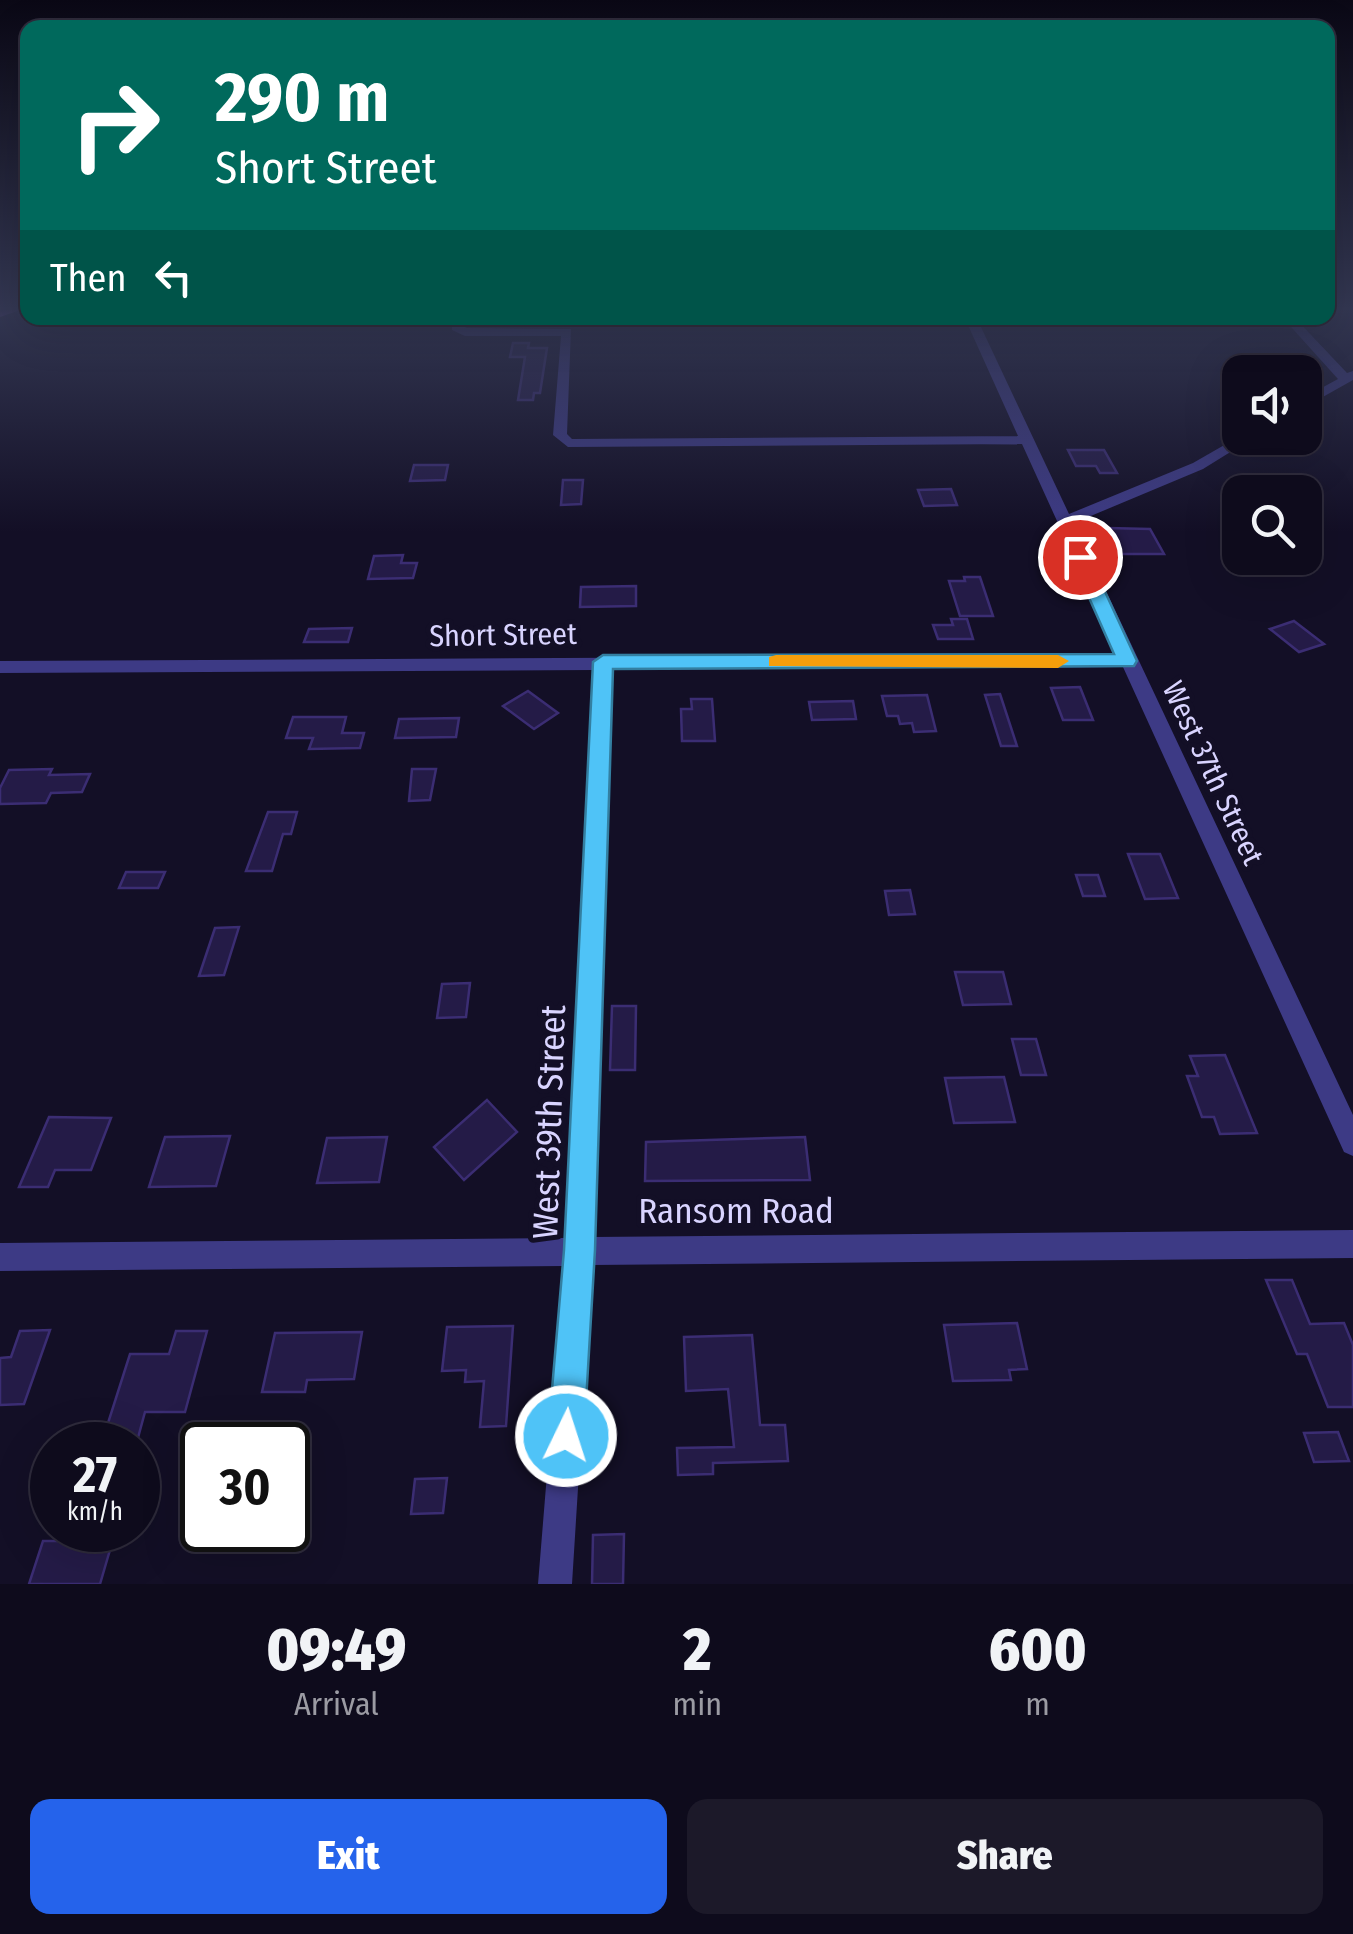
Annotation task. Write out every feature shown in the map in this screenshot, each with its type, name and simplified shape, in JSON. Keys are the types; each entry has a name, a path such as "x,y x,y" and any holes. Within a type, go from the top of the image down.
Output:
{"street":[{"path":"563,384 560,435 568,443 1028,440"},
{"name":"West 37th Street","path":"1001,384 1353,1143"},
{"path":"1064,522 1198,466 1222,452"},
{"name":"Short Street","path":"0,668 1127,661"},
{"name":"West 39th Street","path":"555,1584 580,1250 603,662"},
{"name":"Ransom Road","path":"0,1257 1353,1244"}],"building":[{"path":"521,384 541,384 533,400 518,400"},
{"path":"1068,450 1104,450 1117,473 1100,473 1096,466 1076,466"},
{"path":"414,465 448,465 445,480 410,481"},
{"path":"563,480 583,480 581,504 561,505"},
{"path":"951,489 957,505 924,506 918,490"},
{"path":"1107,528 1150,529 1164,554 1120,554"},
{"path":"403,555 401,563 417,563 413,578 368,579 374,556"},
{"path":"964,577 980,577 993,616 960,616 949,581 965,581"},
{"path":"636,586 636,606 580,607 581,587"},
{"path":"951,619 967,619 973,639 938,639 933,625 953,625"},
{"path":"1294,621 1324,644 1299,652 1270,629"},
{"path":"352,628 348,642 304,642 309,629"},
{"path":"1080,687 1093,720 1063,720 1051,688"},
{"path":"528,691 558,713 534,729 503,706"},
{"path":"1000,694 1017,746 1001,746 985,695"},
{"path":"927,695 936,731 914,732 912,723 900,724 898,716 887,716 882,696"},
{"path":"691,699 712,699 715,741 682,741 681,709 692,709"},
{"path":"853,701 856,719 812,720 809,702"},
{"path":"293,717 346,717 342,733 364,733 360,748 309,749 313,738 286,738"},
{"path":"459,718 456,737 395,738 399,719"},
{"path":"52,769 49,775 90,774 82,792 51,793 46,803 0,804 0,788 9,770"},
{"path":"412,769 436,769 430,800 409,801"},
{"path":"268,812 297,812 291,834 283,834 272,871 246,871"},
{"path":"1128,854 1160,854 1178,898 1145,899"},
{"path":"126,872 165,872 158,888 119,888"},
{"path":"1076,875 1098,875 1105,896 1083,896"},
{"path":"910,890 915,914 889,915 885,891"},
{"path":"239,927 224,975 199,976 215,928"},
{"path":"955,972 1003,972 1011,1004 963,1005"},
{"path":"470,983 466,1017 437,1018 442,984"},
{"path":"612,1006 636,1006 635,1070 610,1070"},
{"path":"1012,1039 1036,1039 1046,1075 1021,1075"},
{"path":"1225,1055 1257,1133 1220,1134 1214,1117 1202,1117 1187,1076 1198,1076 1190,1056"},
{"path":"1004,1077 1015,1122 954,1123 945,1078"},
{"path":"487,1100 517,1132 464,1180 434,1147"},
{"path":"49,1117 111,1118 91,1170 55,1170 48,1187 19,1187"},
{"path":"230,1136 216,1186 149,1187 165,1137"},
{"path":"387,1137 379,1182 317,1183 327,1138"},
{"path":"805,1137 810,1180 645,1181 646,1142"},
{"path":"1266,1280 1292,1280 1310,1324 1344,1323 1353,1345 1353,1407 1328,1407 1307,1354 1297,1354"},
{"path":"1017,1323 1027,1369 1009,1370 1011,1380 953,1381 944,1325"},
{"path":"513,1326 506,1426 480,1427 484,1381 465,1382 466,1370 442,1371 447,1327"},
{"path":"50,1330 24,1404 0,1405 0,1358 11,1357 20,1331"},
{"path":"176,1331 207,1331 185,1412 145,1412 142,1422 108,1422 130,1354 169,1354"},
{"path":"362,1332 354,1379 307,1380 305,1392 262,1392 275,1333"},
{"path":"752,1335 760,1425 785,1425 788,1461 713,1463 713,1474 678,1475 677,1448 734,1447 728,1389 686,1391 684,1337"},
{"path":"1338,1432 1349,1461 1314,1462 1304,1433"},
{"path":"447,1478 443,1513 411,1514 415,1479"},
{"path":"624,1534 623,1584 592,1584 593,1535"},
{"path":"39,1552 109,1552 100,1584 29,1584"}],"slow traffic":[{"path":"776,662 1058,661"}],"route":[{"path":"566,1436 580,1250 603,662 1127,661 1080,557"}]}
